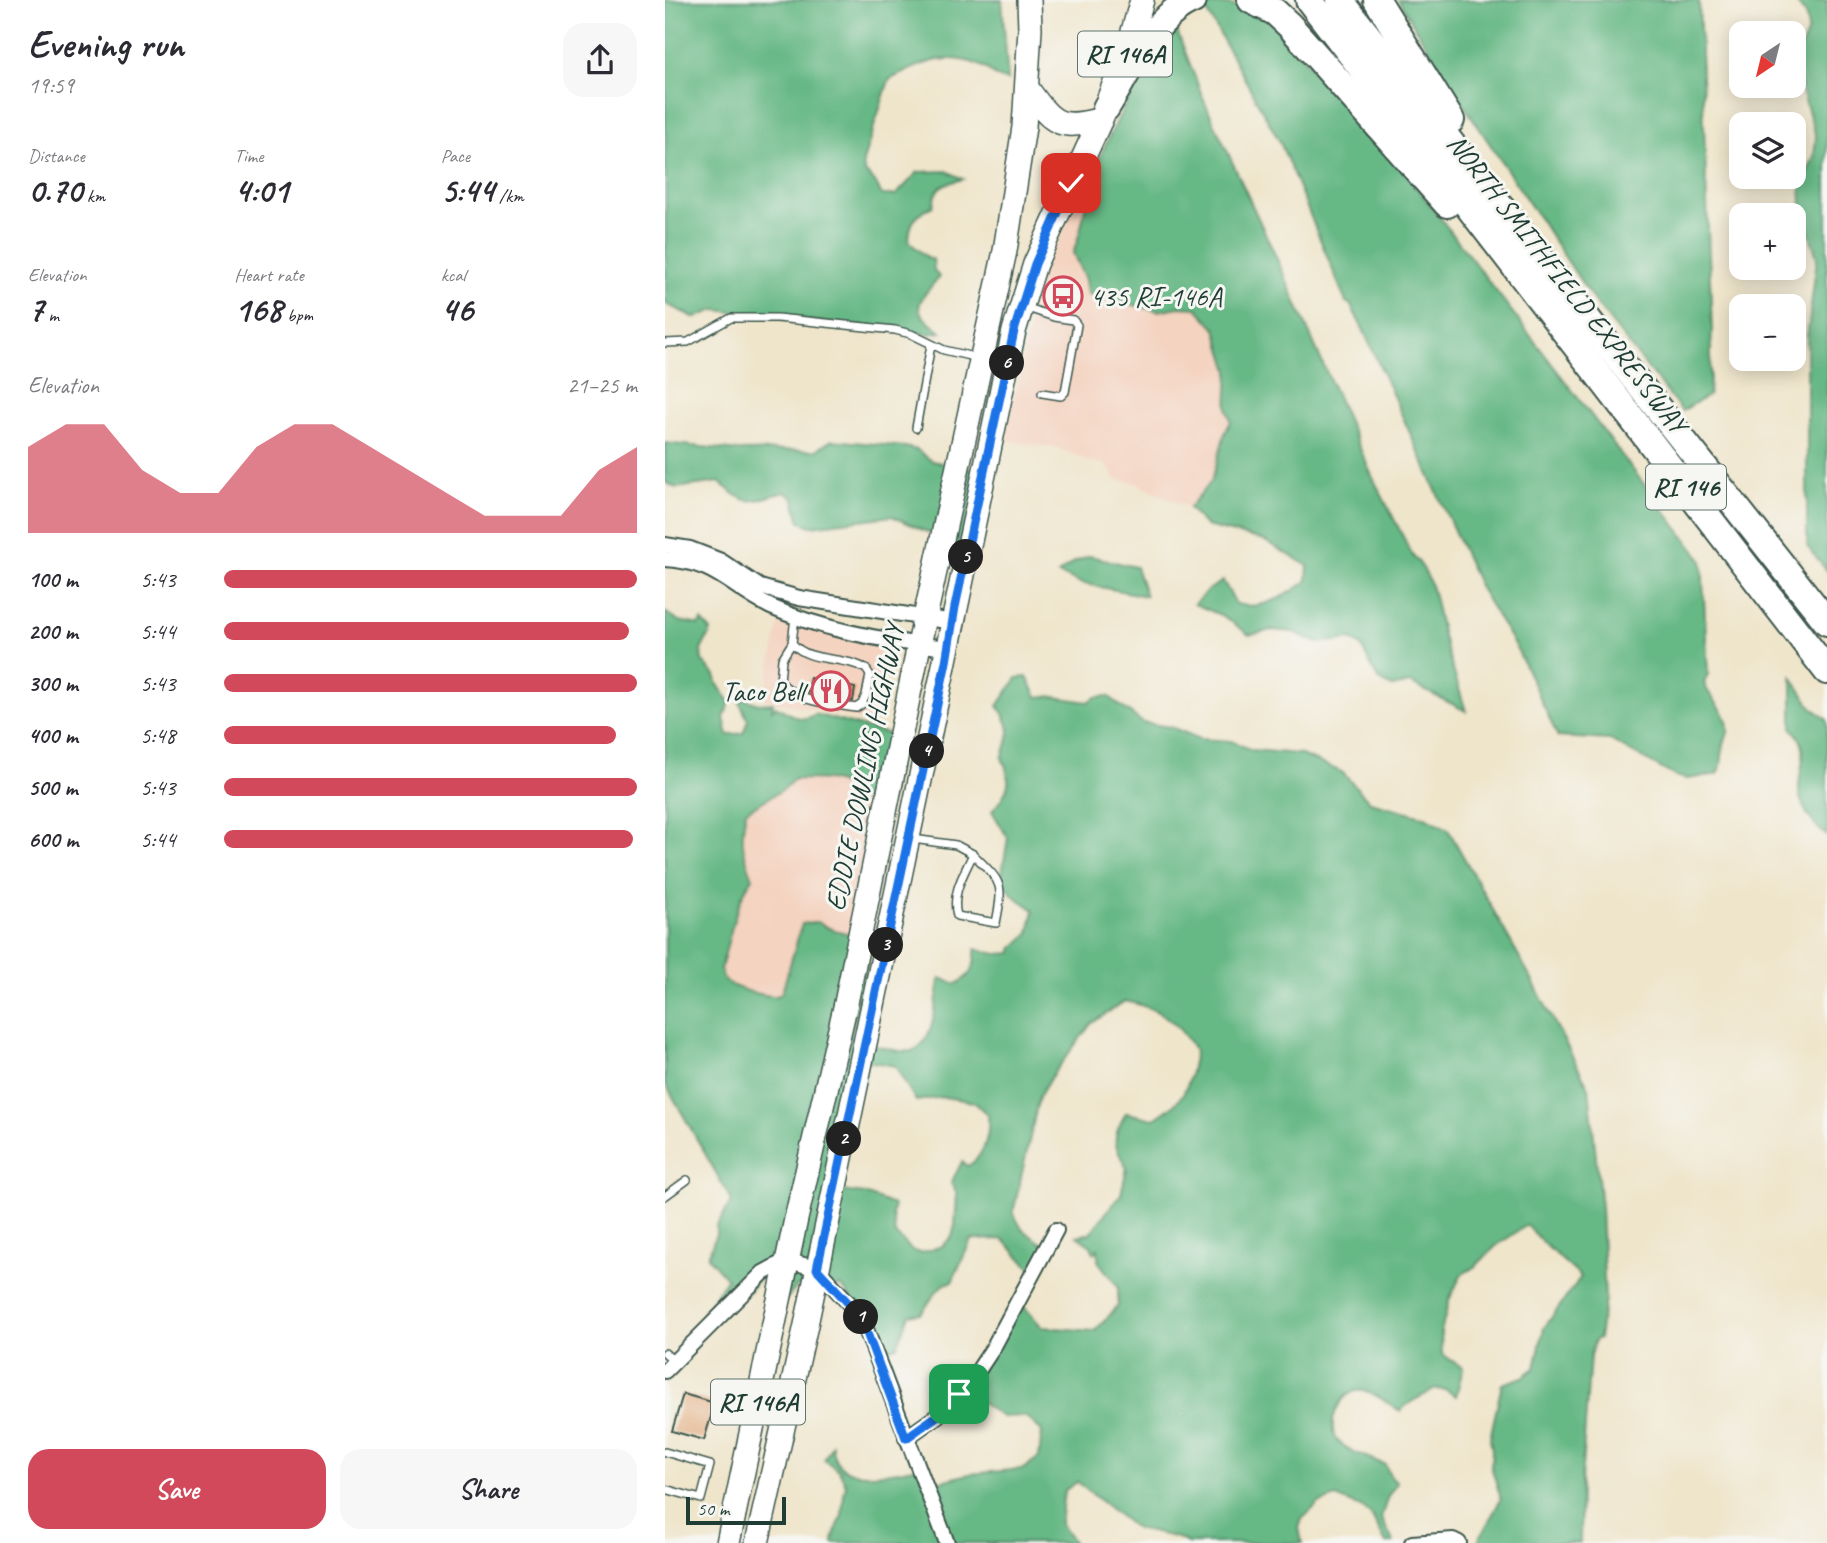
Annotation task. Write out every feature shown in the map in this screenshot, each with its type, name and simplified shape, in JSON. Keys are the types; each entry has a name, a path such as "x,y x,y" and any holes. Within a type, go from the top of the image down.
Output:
{"highway":[{"path":"1103,113 1160,24 1176,9 1193,0"},
{"path":"1251,0 1275,12 1290,26 1482,244 1543,303"},
{"name":"NORTH SMITHFIELD EXPRESSWAY","path":"1309,0 1827,671"},
{"name":"NORTH SMITHFIELD EXPRESSWAY","path":"1340,0 1827,622"},
{"path":"1377,0 1450,118 1554,276"}],"main road":[{"name":"EDDIE DOWLING HIGHWAY","path":"728,1543 787,1260 846,1003 1016,193 1027,88 1029,0"},
{"name":"RI 146A","path":"1103,113 1142,0"},
{"path":"1027,88 1043,110 1062,124 1073,125 1103,113"},
{"name":"EDDIE DOWLING HIGHWAY","path":"757,1543 1009,354 1021,305 1045,239 1103,113"}],"street":[{"path":"665,545 690,549 721,561 760,587 799,598 953,622"},
{"path":"665,559 689,560 716,572 769,606 814,623 948,649"},
{"path":"795,616 799,598"},
{"path":"906,1438 937,1416 970,1383 993,1348 1056,1230"},
{"path":"668,1362 763,1273 787,1260 817,1269 861,1317 947,1543"},
{"path":"1412,1543 1453,1540 1459,1543"}],"lane":[{"path":"1021,305 1054,317 1073,320 1077,324 1065,392 1061,396 1042,393"},
{"path":"665,342 688,342 731,318 777,318 895,330 911,334 932,345 982,359"},
{"path":"916,428 932,345"},
{"path":"792,643 807,654 861,666 870,674 862,704 856,708 802,699 780,681 782,659 792,643 795,616"},
{"path":"908,839 956,845 973,854 997,878 1002,894 996,923 957,915 954,903 959,884 973,854"},
{"path":"665,1196 687,1180"},
{"path":"665,1452 710,1465 701,1499 665,1489"}],"shaded area":[{"path":"1095,167 1083,212 1081,233 1073,253 1085,280 1087,294 1158,311 1179,307 1197,308 1216,329 1229,371 1227,408 1231,421 1212,480 1189,508 1136,483 1117,480 1105,464 1091,462 1058,448 1005,440 1035,300 1046,264"},
{"path":"779,622 889,650 872,723 764,699"},
{"path":"794,779 830,780 844,784 850,790 848,805 857,798 888,804 856,935 831,929 817,922 782,992 777,996 767,997 727,983 722,977 721,968 741,901 753,878 743,853 741,834 746,811 784,789"}],"green space":[{"path":"665,0 1002,0 1008,80 979,65 943,59 911,69 889,80 863,161 864,171 875,182 882,195 896,195 918,172 947,171 963,179 939,189 933,206 917,216 909,236 909,242 929,259 933,259 934,270 939,277 919,306 924,317 941,332 928,334 715,310 695,318 666,304"},
{"path":"1398,0 1699,0 1712,329 1709,395 1682,411 1594,301 1452,87"},
{"path":"1827,0 1827,571 1807,546 1807,338 1817,258 1806,222 1806,203 1802,203 1801,189 1806,189 1806,176 1814,156 1816,137 1804,98 1808,31 1806,15 1795,1"},
{"path":"1222,4 1250,8 1269,20 1395,159 1702,560 1708,674 1704,683 1723,712 1728,725 1718,774 1687,779 1675,776 1610,740 1558,737 1518,651 1480,588 1363,329 1350,304 1346,302 1280,142 1204,6"},
{"path":"1174,23 1205,103 1372,476 1413,556 1430,582 1466,711 1410,683 1392,687 1378,679 1361,646 1351,639 1318,643 1293,632 1272,630 1249,635 1223,616 1194,604 1208,590 1223,581 1236,604 1245,606 1273,601 1307,581 1308,566 1263,540 1206,526 1189,508 1212,480 1231,421 1227,408 1229,371 1216,329 1197,308 1179,307 1158,311 1087,294 1085,280 1073,253 1093,175 1104,148 1161,38"},
{"path":"832,440 905,447 917,450 932,461 986,472 958,546 892,516 811,526 800,522 794,499 785,492 749,500 737,496 719,482 676,488 665,482 665,443 740,451 816,450"},
{"path":"1090,556 1136,567 1146,596 1080,583 1058,574 1073,563"},
{"path":"665,612 679,621 699,625 702,621 711,631 701,650 702,661 715,675 718,685 730,702 724,718 728,735 743,733 748,720 740,703 742,698 759,704 773,703 772,710 776,706 800,718 815,714 903,738 888,804 857,798 848,806 850,790 838,783 794,779 784,789 746,811 743,845 753,878 738,908 721,968 723,978 740,989 777,996 782,992 802,924 817,922 831,929 873,940 851,1040 899,1051 911,1051 919,1047 930,1031 940,978 956,984 972,970 975,949 997,954 1012,953 1012,949 1029,933 1034,910 1014,896 1001,879 1008,838 992,811 1002,798 1008,780 1002,758 1009,731 998,706 1017,678 1027,677 1037,697 1049,696 1088,702 1096,697 1108,696 1143,723 1171,727 1200,739 1231,741 1252,750 1299,754 1342,772 1370,802 1423,816 1448,829 1589,1088 1601,1207 1605,1299 1599,1338 1595,1340 1590,1356 1581,1482 1580,1543 1477,1543 1501,1499 1491,1466 1490,1438 1502,1384 1523,1377 1535,1368 1544,1328 1581,1277 1527,1225 1461,1275 1449,1300 1441,1332 1442,1354 1463,1368 1456,1396 1446,1390 1435,1389 1400,1411 1374,1395 1356,1391 1344,1398 1336,1411 1333,1427 1337,1440 1353,1451 1385,1465 1397,1483 1388,1496 1381,1518 1394,1543 1386,1543 1371,1515 1363,1508 1336,1497 1319,1503 1302,1519 1299,1528 1302,1543 1188,1543 1175,1537 1136,1529 1077,1482 1064,1491 1060,1524 1074,1543 833,1543 842,1515 846,1485 839,1470 824,1460 832,1445 835,1458 842,1467 853,1472 880,1474 918,1467 925,1485 969,1474 1023,1469 1039,1457 1042,1431 1025,1416 1002,1417 964,1391 1019,1301 1042,1327 1095,1331 1118,1306 1118,1287 1098,1261 1098,1249 1094,1253 1091,1246 1077,1236 1090,1233 1121,1194 1127,1168 1119,1153 1116,1135 1126,1113 1154,1119 1174,1105 1185,1091 1195,1051 1174,1023 1148,1007 1137,1004 1125,1001 1091,1024 1039,1097 1013,1213 1022,1229 1047,1247 1034,1272 1003,1239 971,1240 952,1282 938,1290 921,1313 909,1315 897,1346 882,1351 865,1316 841,1286 810,1289 798,1286 781,1305 783,1248 745,1296 711,1323 703,1313 727,1279 708,1257 716,1227 732,1201 665,1083","holes":["862,1060 895,1066 916,1101 944,1097 974,1102 988,1115 987,1136 979,1156 968,1166 962,1162 951,1183 957,1194 952,1237 942,1246 921,1253 912,1250 895,1234 892,1213 894,1205 865,1194 834,1190"]},
{"path":"1792,677 1811,706 1827,720 1827,836 1811,820 1803,807 1799,792 1803,749 1792,728"}],"building":[{"name":"Taco Bell","path":"810,678 855,688 853,701 807,692"},
{"path":"683,1394 715,1403 704,1440 672,1431"}],"place":[{"name":"435 RI-146A","path":"1063,296"},
{"name":"Taco Bell","path":"831,691"}],"route":[{"path":"959,1394 937,1416 906,1438 861,1317 817,1269 1009,354 1028,283 1071,183"}]}
